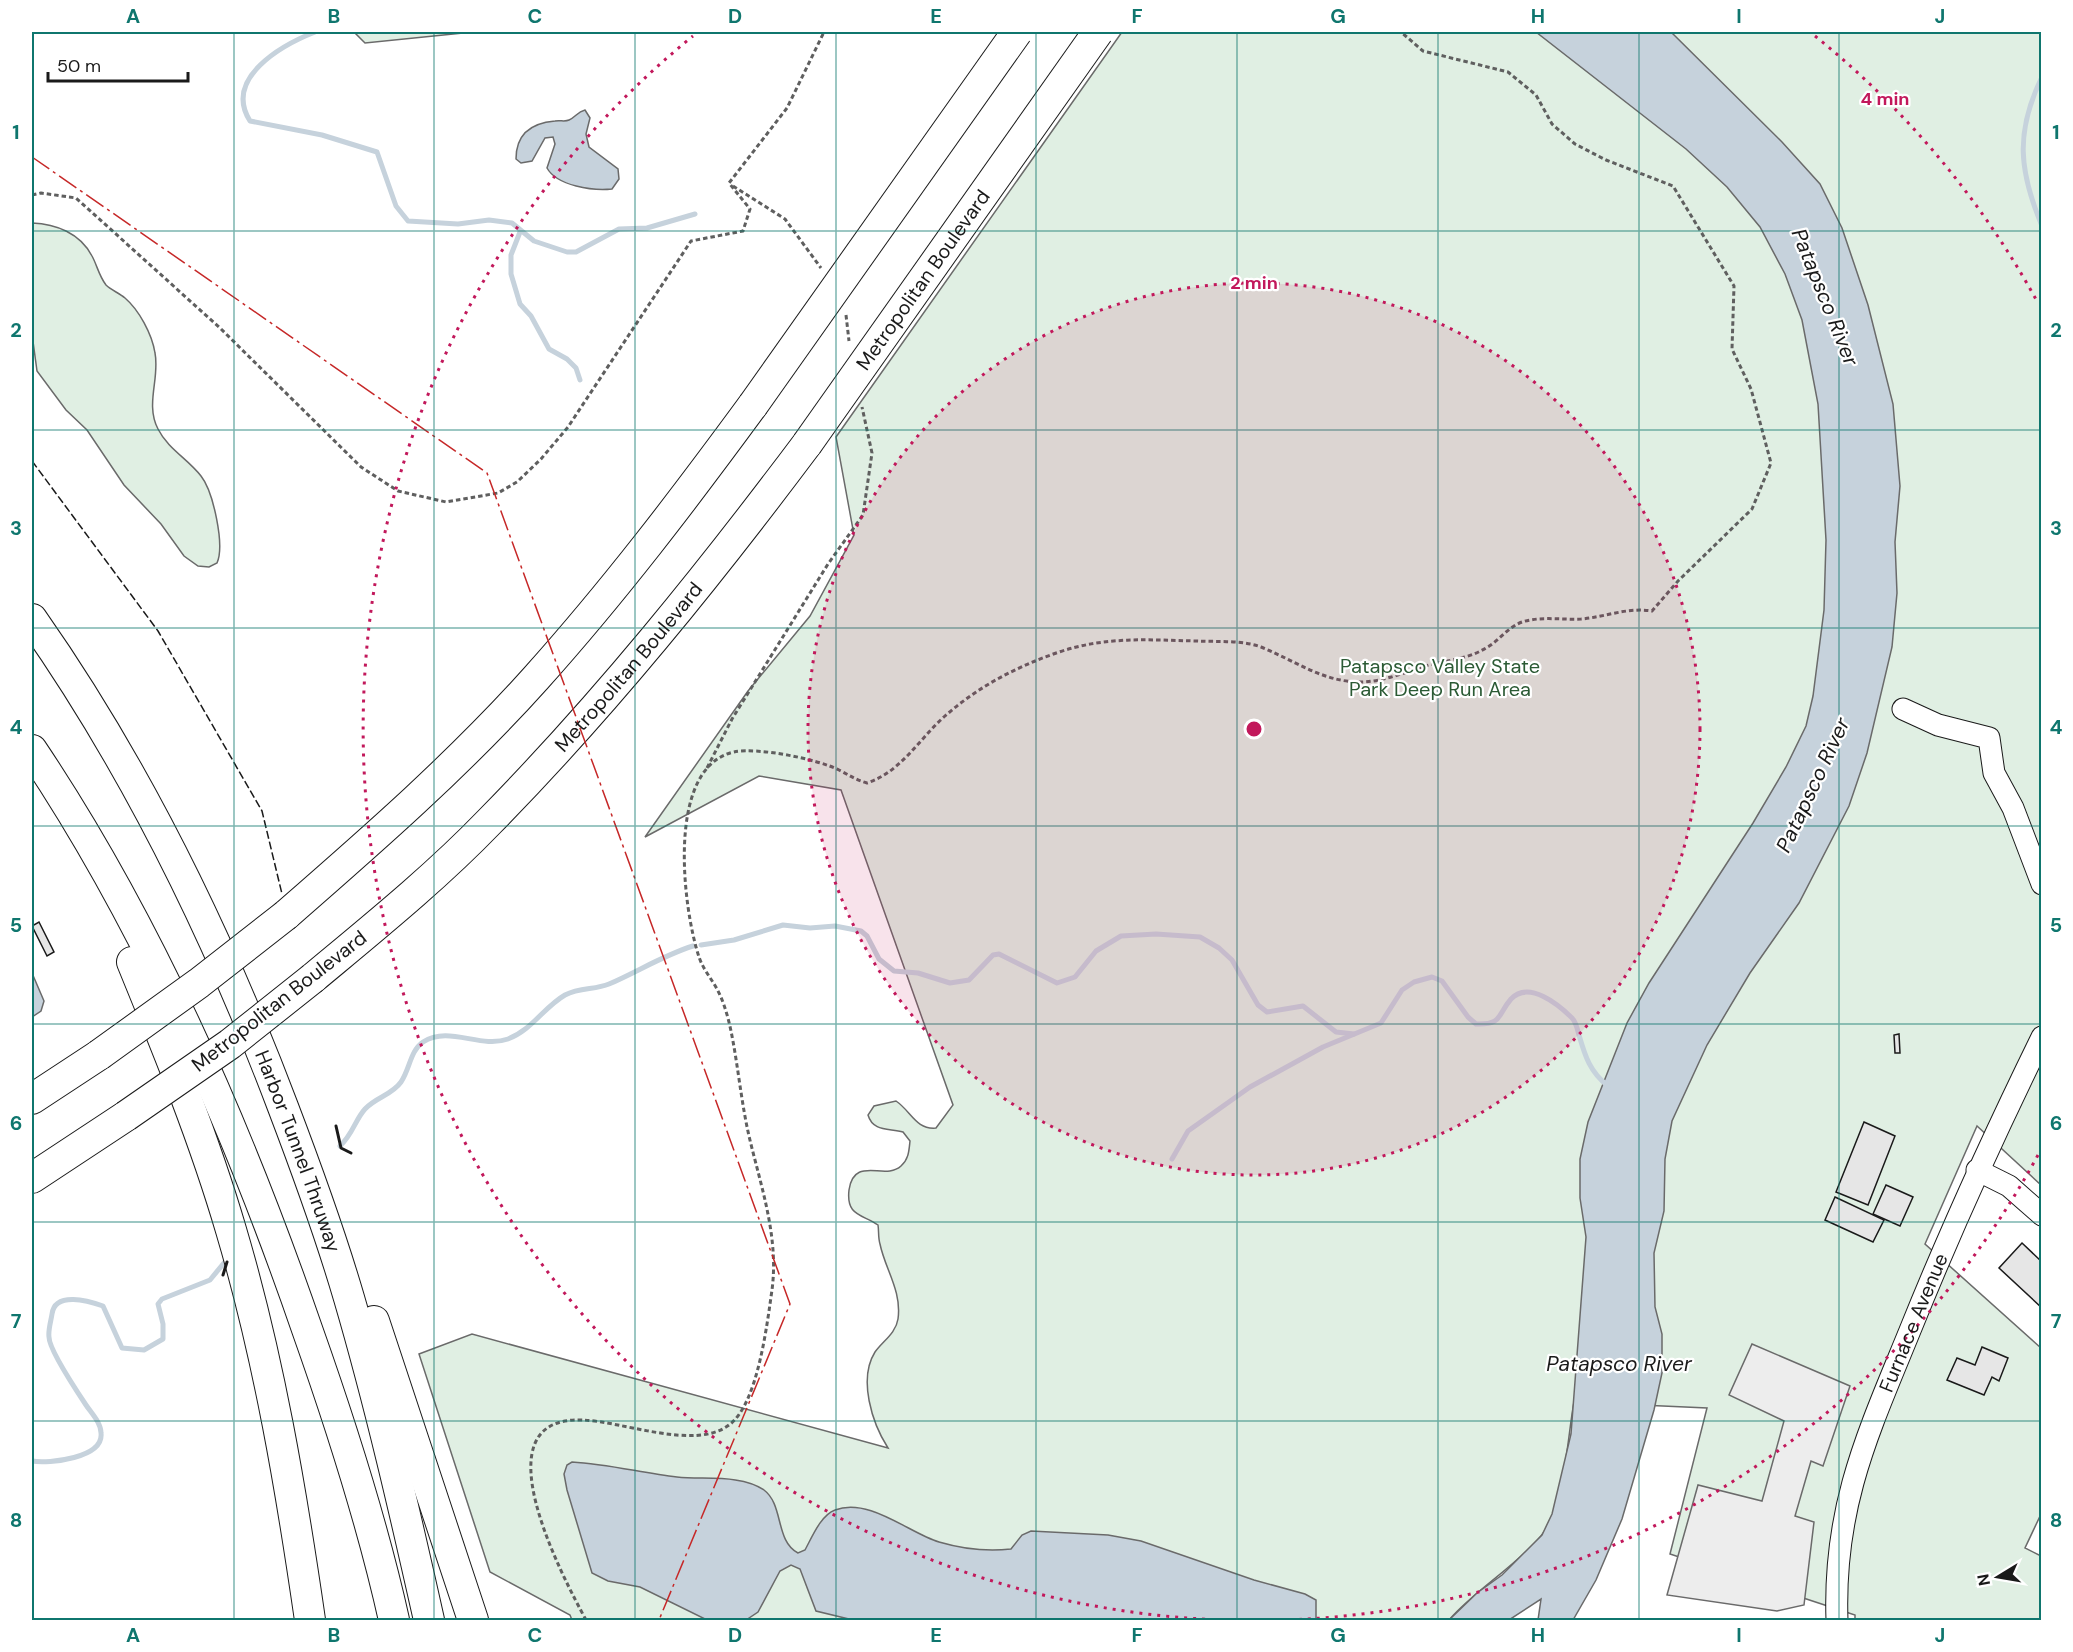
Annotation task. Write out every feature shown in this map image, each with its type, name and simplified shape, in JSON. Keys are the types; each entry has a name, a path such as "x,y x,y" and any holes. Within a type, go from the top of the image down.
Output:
{"highway":[{"path":"32,1099 99,1055 199,983 286,915 446,771 535,679 634,563 753,405 1017,32"},
{"name":"Metropolitan Boulevard","path":"32,1178 230,1044 313,978 407,898 488,824 576,730 675,616 807,444 1098,32"},
{"name":"Harbor Tunnel Thruway","path":"32,619 124,763 183,873 266,1064 327,1228 369,1369 429,1620"},
{"path":"32,750 120,896 215,1090 254,1182 345,1436 394,1620"},
{"path":"32,767 132,960 194,1113 231,1230 273,1392 310,1620"},
{"path":"327,1228 364,1292 473,1620"}],"street":[{"path":"1903,709 1938,725 1989,738 1994,772 2013,808 2042,884"},
{"name":"Furnace Avenue","path":"1837,1620 1840,1543 1856,1466 1977,1170 2042,1037"},
{"path":"1977,1170 2009,1186 2042,1215"}],"path":[{"path":"32,195 41,193 76,198 220,328 361,467 398,491 446,502 498,493 517,482 533,467 567,427 691,241 743,231 750,209 729,183 787,108 824,32"},
{"path":"586,1620 557,1562 536,1500 530,1465 537,1439 547,1429 563,1422 581,1419 685,1435 713,1433 728,1427 737,1417 749,1395 768,1317 773,1255 768,1210 747,1125 725,1008 716,987 703,969 684,883 687,820 694,794 703,776 714,762 724,755 738,751 810,761 867,783 882,778 899,765 944,716 999,676 1059,652 1102,641 1144,638 1260,646 1317,674 1342,681 1364,682 1465,657 1484,649 1513,626 1524,622 1588,618 1621,610 1652,611 1678,581 1752,509 1771,463 1751,389 1732,349 1734,286 1673,186 1606,160 1575,144 1551,124 1536,95 1508,72 1424,51 1401,32"}],"green space":[{"path":"354,32 473,32 365,43"},
{"name":"Patapsco Valley State Park Deep Run Area","path":"1122,32 2041,32 2041,1185 1977,1126 1925,1244 2041,1348 2041,1514 2025,1548 2041,1556 2041,1620 1855,1620 1855,1615 1670,1554 1707,1408 1574,1402 1564,1472 1549,1523 1530,1548 1471,1598 1449,1620 572,1620 570,1615 490,1572 419,1354 472,1334 888,1448 872,1414 867,1388 870,1363 875,1352 897,1324 898,1299 882,1253 878,1225 853,1210 850,1205 849,1190 857,1174 871,1170 894,1170 904,1163 908,1154 910,1141 903,1132 878,1127 870,1120 868,1115 874,1106 896,1101 923,1126 936,1128 953,1105 841,790 759,776 645,837 748,691 810,616 854,535 836,437"},
{"path":"32,223 50,225 66,231 81,241 92,256 106,285 130,303 144,323 151,338 156,362 154,420 162,436 196,470 210,493 219,532 217,563 209,567 198,566 184,556 161,524 124,485 87,430 66,410 37,371 32,334"}],"shaded area":[{"path":"1752,1344 1850,1386 1823,1466 1811,1461 1795,1516 1814,1522 1804,1605 1777,1611 1667,1595 1698,1485 1762,1501 1784,1421 1729,1395"}],"water":[{"name":"Patapsco River","path":"1536,32 1671,32 1782,142 1820,184 1842,228 1868,305 1893,404 1900,486 1895,542 1897,593 1892,647 1867,753 1849,806 1799,903 1750,973 1707,1045 1672,1121 1665,1159 1664,1211 1654,1253 1655,1307 1662,1334 1662,1373 1654,1410 1622,1519 1596,1580 1573,1620 1538,1620 1541,1599 1509,1620 1449,1620 1477,1593 1502,1575 1542,1535 1552,1514 1571,1434 1586,1237 1580,1198 1580,1159 1588,1122 1627,1023 1649,983 1753,823 1786,767 1806,726 1813,696 1824,610 1826,540 1818,404 1802,320 1785,274 1760,227 1727,187 1686,149"},
{"path":"585,110 590,118 586,134 589,147 618,169 619,179 612,189 576,186 552,174 547,168 555,144 553,137 545,138 532,161 521,163 516,159 519,143 526,131 546,122 567,121"},
{"path":"32,973 44,1001 41,1011 32,1017"},
{"path":"572,1462 677,1477 733,1480 755,1485 764,1490 775,1504 782,1532 791,1547 798,1553 805,1550 825,1517 835,1510 848,1507 875,1512 939,1542 975,1549 1011,1549 1022,1535 1031,1531 1108,1535 1141,1541 1254,1580 1305,1594 1316,1600 1316,1620 853,1620 816,1611 800,1569 791,1565 780,1571 758,1612 746,1620 707,1620 640,1587 608,1581 592,1573 564,1474 567,1465"}],"building":[{"path":"39,922 54,952 47,956 32,926"},
{"path":"1899,1034 1900,1053 1895,1053 1894,1035"},
{"path":"1864,1122 1895,1136 1868,1205 1836,1192"},
{"path":"1886,1185 1913,1197 1900,1226 1873,1214"},
{"path":"1835,1197 1884,1220 1873,1242 1825,1220"},
{"path":"2022,1243 2042,1262 2042,1308 1999,1268"},
{"path":"1982,1347 2008,1358 1999,1381 1992,1377 1984,1395 1947,1380 1957,1358 1975,1365"}],"waterway":[{"path":"315,32 287,45 260,65 250,77 244,91 244,105 250,121 322,135 377,152 396,206 408,221 458,224 489,220 512,223 534,241 567,252 576,252 619,229 647,228 695,214"},
{"path":"2042,77 2027,116 2023,151 2029,187 2042,226"},
{"path":"520,232 511,255 511,274 520,304 531,316 549,349 567,359 576,368 580,380"},
{"path":"701,945 734,940 783,925 810,928 835,926 861,931 867,936 879,959 894,971 918,973 950,983 969,980 993,955 999,954 1057,983 1075,977 1096,951 1121,936 1156,934 1200,937 1219,948 1232,960 1258,1005 1267,1012 1303,1006 1336,1032 1354,1034"},
{"path":"340,1146 365,1109 401,1082 415,1050 423,1042 433,1037 443,1036 487,1041 508,1039 524,1030 565,995 609,984 693,946"},
{"path":"1172,1159 1188,1131 1250,1087 1323,1047 1381,1023 1402,990 1414,982 1432,977 1442,981 1468,1017 1476,1024 1495,1021 1511,999 1518,994 1535,993 1552,1001 1573,1020 1589,1063 1608,1086"},
{"path":"32,1461 74,1458 85,1454 100,1442 101,1429 98,1422 50,1343 49,1328 54,1307 66,1300 90,1302 103,1306 122,1348 144,1350 163,1339 163,1324 158,1304 162,1299 210,1280 228,1258"}],"fence":[{"path":"32,461 158,631 262,811 282,894"}],"wall":[{"path":"336,1126 341,1148 351,1153"},
{"path":"223,1275 227,1262"}],"power":[{"path":"32,157 487,473 790,1304 659,1620"}]}
